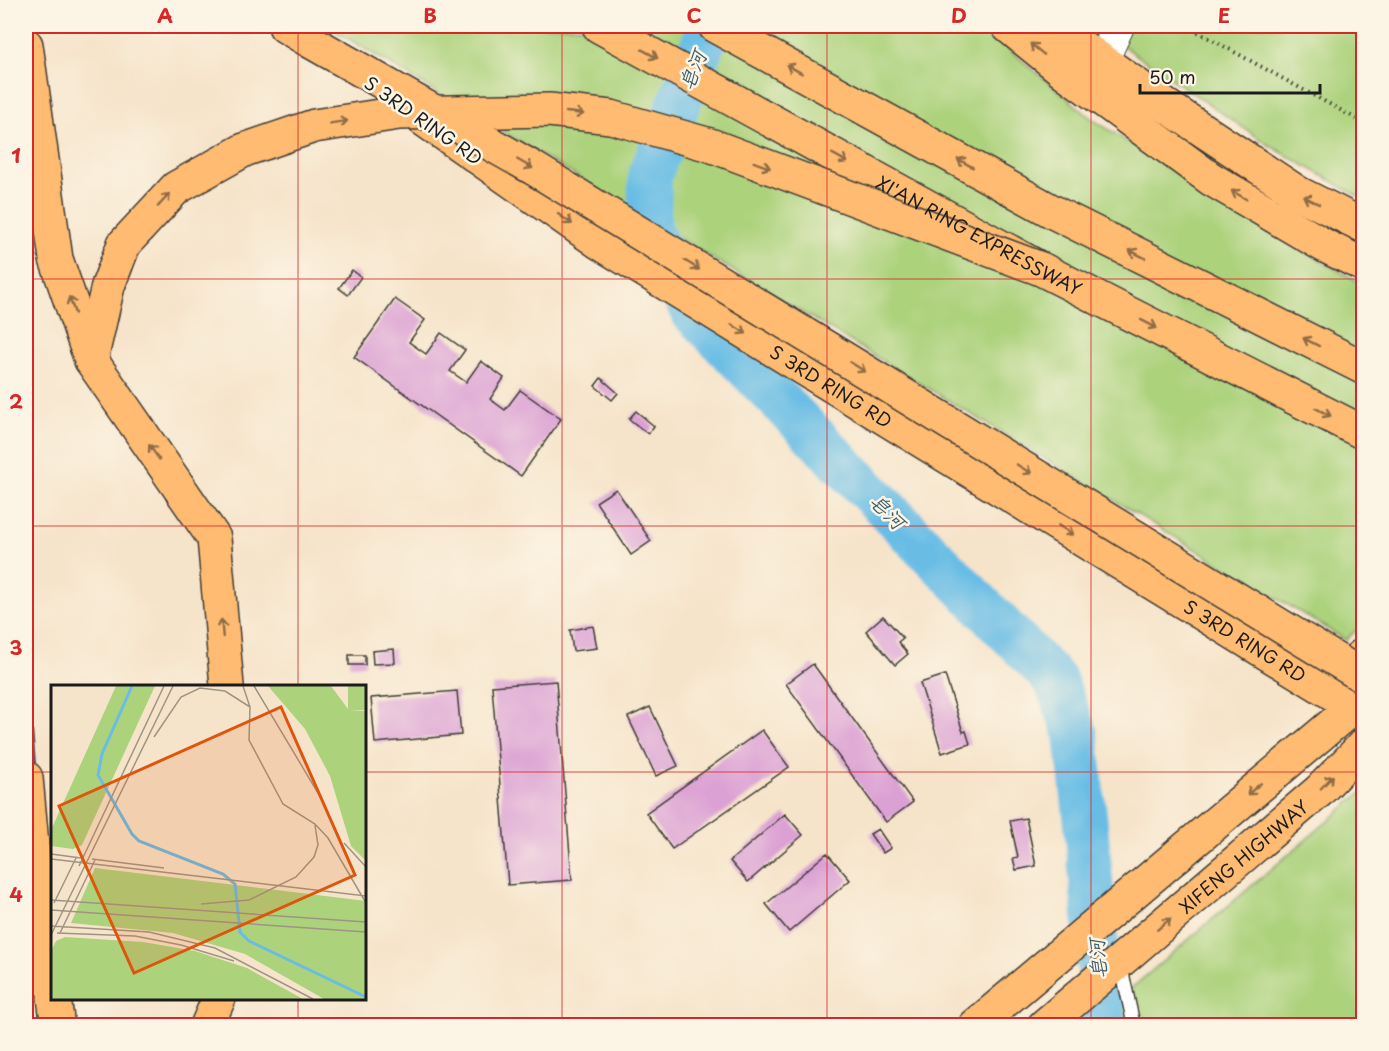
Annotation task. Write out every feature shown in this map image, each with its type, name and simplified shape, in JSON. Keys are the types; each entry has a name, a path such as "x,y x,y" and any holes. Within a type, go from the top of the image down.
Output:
{"main road":[{"name":"XI'AN RING EXPRESSWAY","path":"599,26 1041,269 1364,433"},
{"path":"715,26 1057,214 1364,368"},
{"path":"1008,26 1066,73 1211,179 1325,246 1364,265"},
{"path":"1071,31 1102,61 1165,105 1298,193 1364,226"},
{"name":"S 3RD RING RD","path":"298,33 600,243 1324,688 1361,698"},
{"name":"S 3RD RING RD","path":"298,33 533,168 1361,698"},
{"path":"26,45 56,259 91,360 213,538 227,685"},
{"path":"91,360 108,286 124,244 176,188 244,150 314,126 399,113 549,110 611,117 710,145 1041,269"},
{"path":"1324,688 1364,654"},
{"path":"975,1026 1361,698"},
{"name":"XIFENG HIGHWAY","path":"1049,1024 1319,791 1364,745"},
{"path":"26,778 33,855 51,980"},
{"path":"54,1000 58,1026"},
{"path":"207,1026 219,1000"},
{"path":"970,1026 1004,1001"}],"street":[{"path":"1102,61 1118,26"}],"lane":[{"path":"1120,962 1134,1026"}],"path":[{"path":"1187,26 1364,123"}],"green space":[{"path":"327,26 981,26 1092,119 1272,235 1363,284 1363,624 1346,640"},
{"path":"1094,26 1363,26 1363,199 1269,145"},
{"path":"1363,793 1363,1025 1087,1026"}],"building":[{"path":"352,270 361,277 348,295 339,288"},
{"path":"395,299 425,320 409,342 426,354 441,333 465,350 450,371 466,382 481,361 504,378 490,399 505,410 520,390 561,419 521,476 354,357"},
{"path":"601,378 618,393 612,400 595,386"},
{"path":"636,411 654,426 648,434 629,419"},
{"path":"616,489 651,541 631,555 596,502"},
{"path":"883,616 903,638 898,642 908,654 895,665 866,631"},
{"path":"593,626 597,648 573,651 570,630"},
{"path":"394,649 395,663 373,664 372,651"},
{"path":"349,655 365,655 365,665 349,665"},
{"path":"813,664 913,802 886,822 786,684"},
{"path":"945,675 963,732 966,731 970,744 942,753 920,683"},
{"path":"556,681 572,880 508,885 492,686"},
{"path":"457,691 461,735 375,743 371,698"},
{"path":"650,707 678,766 656,776 628,717"},
{"path":"31,714 38,797 26,798 26,715"},
{"path":"762,730 789,767 672,849 646,813"},
{"path":"785,814 803,835 748,882 730,861"},
{"path":"1026,818 1036,866 1016,870 1013,858 1018,857 1010,821"},
{"path":"878,829 891,848 883,853 870,834"},
{"path":"827,853 850,880 789,932 766,904"}],"waterway":[{"name":"皂河","path":"710,26 650,175 649,229 693,313 1055,680 1076,734 1104,1026"}]}
